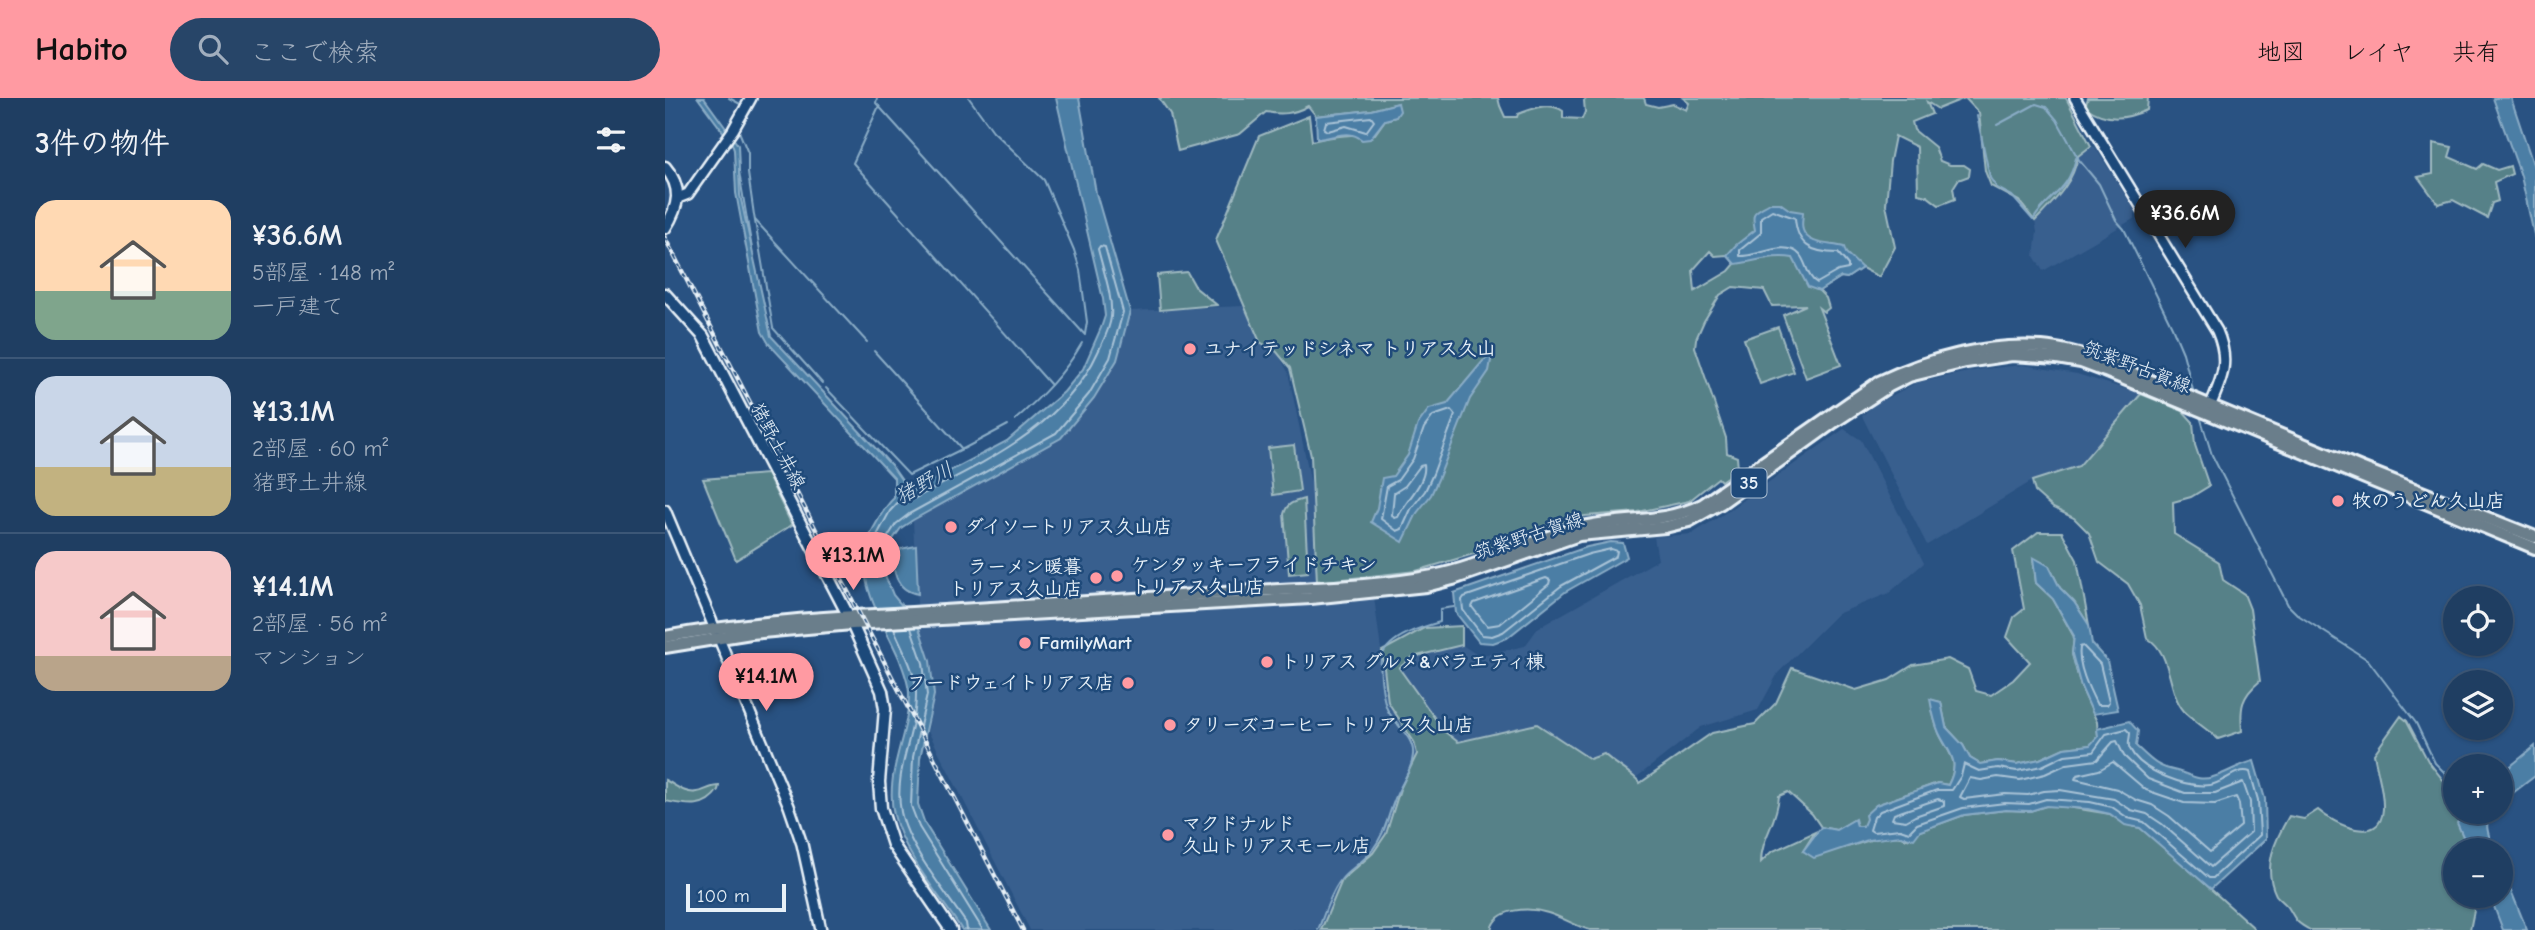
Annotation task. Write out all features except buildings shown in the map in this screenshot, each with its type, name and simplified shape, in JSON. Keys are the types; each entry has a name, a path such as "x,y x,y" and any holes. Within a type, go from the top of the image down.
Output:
{"main road":[{"path":"665,167 675,183 678,198 676,208 665,228"},
{"name":"猪野土井線","path":"665,294 703,336 850,620 882,691 885,709 880,782 881,808 886,826 898,852 951,930"},
{"name":"筑紫野古賀線","path":"665,638 850,620 1043,615 1311,598 1426,586 1579,535 1665,527 1689,521 1721,503 1889,386 1909,376 1993,357 2038,355 2081,362 2209,409 2535,537"},
{"name":"筑紫野古賀線","path":"2209,409 2535,548"},
{"name":"筑紫野古賀線","path":"665,647 716,633"}],"street":[{"path":"678,198 688,194 733,130 751,98"},
{"path":"2075,98 2217,331 2225,360 2220,383 2209,409"},
{"path":"665,510 789,806 802,844 821,930"}],"shaded area":[{"path":"2091,146 2095,147 2135,211 2135,218 2043,271 2034,256 2037,232 2035,221 2069,182 2078,156"},
{"path":"1244,306 1260,342 1277,352 1288,372 1319,522 1371,575 1388,702 1414,742 1417,754 1400,789 1386,834 1373,853 1342,880 1321,930 1030,930 928,731 934,695 930,661 918,625 913,520 1061,438 1117,360 1130,311"},
{"path":"2023,365 2077,374 2141,394 2079,466 2032,481 1927,545 1862,416 1874,405 1916,383 1982,369"},
{"path":"1844,429 1861,440 1924,563 1889,593 1837,614 1778,673 1758,710 1701,727 1637,777 1620,769 1604,754 1590,759 1537,724 1458,742 1444,731 1399,668 1412,657 1462,645 1479,656 1525,646 1538,628 1658,560 1654,537 1692,534"}],"green space":[{"path":"1159,98 1498,98 1505,117 1517,117 1518,114 1546,106 1563,111 1563,118 1582,119 1585,112 1584,101 1587,98 1644,98 1646,104 1658,107 1673,104 1686,110 1689,103 1683,98 1965,98 1938,109 1927,102 1932,114 1912,122 1914,130 1935,147 1940,161 1950,165 1964,165 1970,169 1969,176 1958,180 1953,188 1955,199 1939,205 1927,196 1918,194 1917,147 1895,136 1886,205 1895,247 1879,277 1862,268 1819,291 1826,298 1829,308 1824,312 1819,308 1841,365 1806,378 1783,315 1806,305 1772,306 1764,290 1733,287 1720,295 1704,321 1695,347 1726,438 1727,453 1737,457 1738,469 1721,481 1718,478 1689,501 1638,512 1585,516 1540,528 1477,553 1416,571 1317,582 1311,456 1290,368 1277,352 1260,342 1216,240 1259,136 1309,116 1312,141 1336,136 1375,134 1385,120 1396,117 1398,103 1371,110 1316,116 1308,106 1287,113 1266,112 1240,134 1178,151 1170,114","holes":["1710,251 1715,256 1727,255 1735,264 1729,271 1695,291 1693,270"]},
{"path":"1965,98 2066,98 2091,146 2078,156 2067,184 2035,221 2019,201 1991,186 1985,171 1979,113"},
{"path":"2088,98 2148,98 2147,110 2124,117 2109,117 2087,108"},
{"path":"2433,143 2452,147 2449,157 2477,169 2483,164 2497,170 2510,166 2512,174 2494,182 2498,201 2492,203 2487,218 2453,200 2438,204 2418,177 2433,174"},
{"path":"1187,272 1196,288 1217,305 1160,310 1157,275"},
{"path":"1778,327 1794,372 1760,384 1744,339"},
{"path":"2141,394 2183,411 2193,422 2195,445 2209,486 2191,497 2173,502 2174,534 2219,562 2223,580 2244,594 2250,609 2260,681 2243,703 2242,731 2218,739 2188,715 2178,702 2165,662 2155,645 2147,638 2140,605 2128,584 2099,562 2089,533 2074,518 2053,508 2035,492 2032,481 2079,466"},
{"path":"1294,445 1300,491 1273,495 1268,448"},
{"path":"767,474 792,525 736,560 703,479"},
{"path":"1304,499 1308,572 1289,574 1284,514 1291,503"},
{"path":"2038,532 2062,532 2077,560 2089,625 2074,602 2060,588 2049,566 2033,558 2036,583 2053,599 2074,637 2072,654 2081,687 2097,722 2098,736 2091,745 2064,748 2040,759 2017,764 1998,761 1980,764 1970,758 1963,745 1946,727 1941,702 1931,700 1938,729 1954,763 1948,785 1937,783 1876,805 1863,826 1857,826 1854,820 1836,830 1821,827 1812,814 1788,792 1779,796 1761,862 1771,852 1815,832 1803,851 1842,848 1891,836 1907,839 1920,831 1964,815 2006,810 2030,811 2046,806 2061,806 2110,814 2125,824 2140,828 2254,928 2253,930 1590,930 1548,913 1523,910 1499,917 1491,930 1321,930 1342,880 1373,853 1386,834 1400,789 1417,754 1414,742 1388,702 1382,651 1424,628 1462,626 1462,645 1413,657 1399,668 1444,731 1458,742 1537,724 1590,759 1604,754 1640,783 1712,733 1755,724 1776,703 1792,668 1856,690 1889,680 1913,665 1948,659 1968,669 1976,691 1991,695 2013,680 2030,662 2007,637 2014,617 2024,609 2013,551"},
{"path":"2401,716 2407,721 2428,761 2443,780 2443,824 2469,824 2470,838 2443,838 2443,908 2475,908 2470,930 2310,930 2296,920 2276,895 2270,864 2279,835 2289,816 2304,819 2318,810 2345,826 2366,830 2380,821 2383,802 2374,754"},
{"path":"665,780 693,793 719,786 707,801 681,804 665,801"}],"water":[{"path":"698,98 704,98 738,145 740,195 771,336 891,465 910,492 1007,441 1064,392 1083,369 1101,328 1105,316 1103,299 1056,98 1079,98 1096,193 1130,311 1117,360 1094,398 1061,438 901,528 884,557 884,573 893,595 918,625 930,661 934,695 920,758 918,804 925,824 991,930 962,930 914,860 894,815 892,784 908,709 909,690 899,658 870,595 864,562 866,545 873,529 894,498 894,478 769,344 762,332 736,193 734,150"},
{"path":"2493,98 2511,98 2535,170 2535,239 2521,176"},
{"path":"1398,103 1400,111 1396,117 1385,120 1370,139 1362,140 1347,134 1317,139 1316,116 1371,110"},
{"path":"1770,203 1780,203 1790,210 1803,212 1803,230 1810,239 1844,247 1846,253 1862,268 1819,291 1808,287 1793,258 1771,258 1735,264 1727,255 1755,230 1755,213"},
{"path":"1492,355 1489,371 1470,399 1431,495 1417,513 1403,542 1371,522 1377,508 1382,478 1393,476 1408,455 1418,424 1429,409 1447,404 1483,361"},
{"path":"1611,542 1623,543 1627,557 1565,592 1507,638 1493,643 1479,642 1456,613 1454,593 1587,547"},
{"path":"916,546 918,594 900,584 894,565 895,550"},
{"path":"2033,557 2049,566 2060,588 2074,602 2089,625 2092,644 2107,661 2118,710 2093,714 2081,687 2072,654 2074,636 2053,599 2036,583"},
{"path":"1930,699 1941,702 1946,727 1963,745 1970,758 1980,764 1998,761 2017,764 2040,759 2064,748 2090,745 2098,736 2097,729 2129,721 2138,731 2136,746 2154,762 2198,778 2218,775 2254,761 2265,799 2266,839 2211,889 2140,828 2125,825 2110,814 2088,809 2046,806 2030,811 2006,810 1964,815 1920,831 1914,839 1901,836 1868,840 1814,858 1803,851 1821,827 1836,830 1855,819 1857,826 1863,826 1865,815 1876,805 1938,783 1948,785 1954,763 1937,729"},
{"path":"2535,746 2535,776 2513,793 2513,764"},
{"path":"2457,824 2488,824 2490,838 2464,838"},
{"path":"2513,896 2527,930 2503,930 2495,908 2513,908"}],"waterway":[{"path":"729,98 744,106"},
{"path":"877,98 876,103 1085,335"},
{"path":"969,98 993,131 1044,180 1080,270 1087,322 1085,334"},
{"path":"1997,125 2036,104 2046,107 2057,120 2079,160 2099,184 2116,220 2124,229 2172,327 2183,353 2194,394"},
{"path":"879,106 853,163 1051,385"},
{"path":"748,109 751,111 738,129 748,153 748,173 773,328 822,383"},
{"path":"1977,116 1990,178 1997,188 2012,196 2033,220 2068,179 2076,158"},
{"path":"739,172 752,249"},
{"path":"755,220 867,342"},
{"path":"1015,420 1052,384 1082,343"},
{"name":"猪野川","path":"826,388 909,475 962,449 874,351"},
{"path":"2199,413 2212,455 2288,605 2298,615 2368,660 2416,723 2435,763 2443,771"},
{"path":"963,449 1008,425"},
{"path":"1318,930 1336,886 1371,852 1380,837 1412,760 1411,742 1385,704 1381,675 1382,656 1399,638 1440,622 1440,609 1454,607"}],"railway":[{"path":"665,238 1023,930"}],"place":[{"name":"ユナイテッドシネマ トリアス久山","path":"1190,349"},
{"name":"牧のうどん久山店","path":"2338,501"},
{"name":"ダイソートリアス久山店","path":"951,527"},
{"name":"ケンタッキーフライドチキン トリアス久山店","path":"1117,576"},
{"name":"ラーメン暖暮 トリアス久山店","path":"1096,578"},
{"name":"FamilyMart","path":"1025,643"},
{"name":"トリアス グルメ&バラエティ棟","path":"1267,662"},
{"name":"フードウェイトリアス店","path":"1128,683"},
{"name":"タリーズコーヒー トリアス久山店","path":"1170,725"},
{"name":"マクドナルド 久山トリアスモール店","path":"1168,835"}]}
